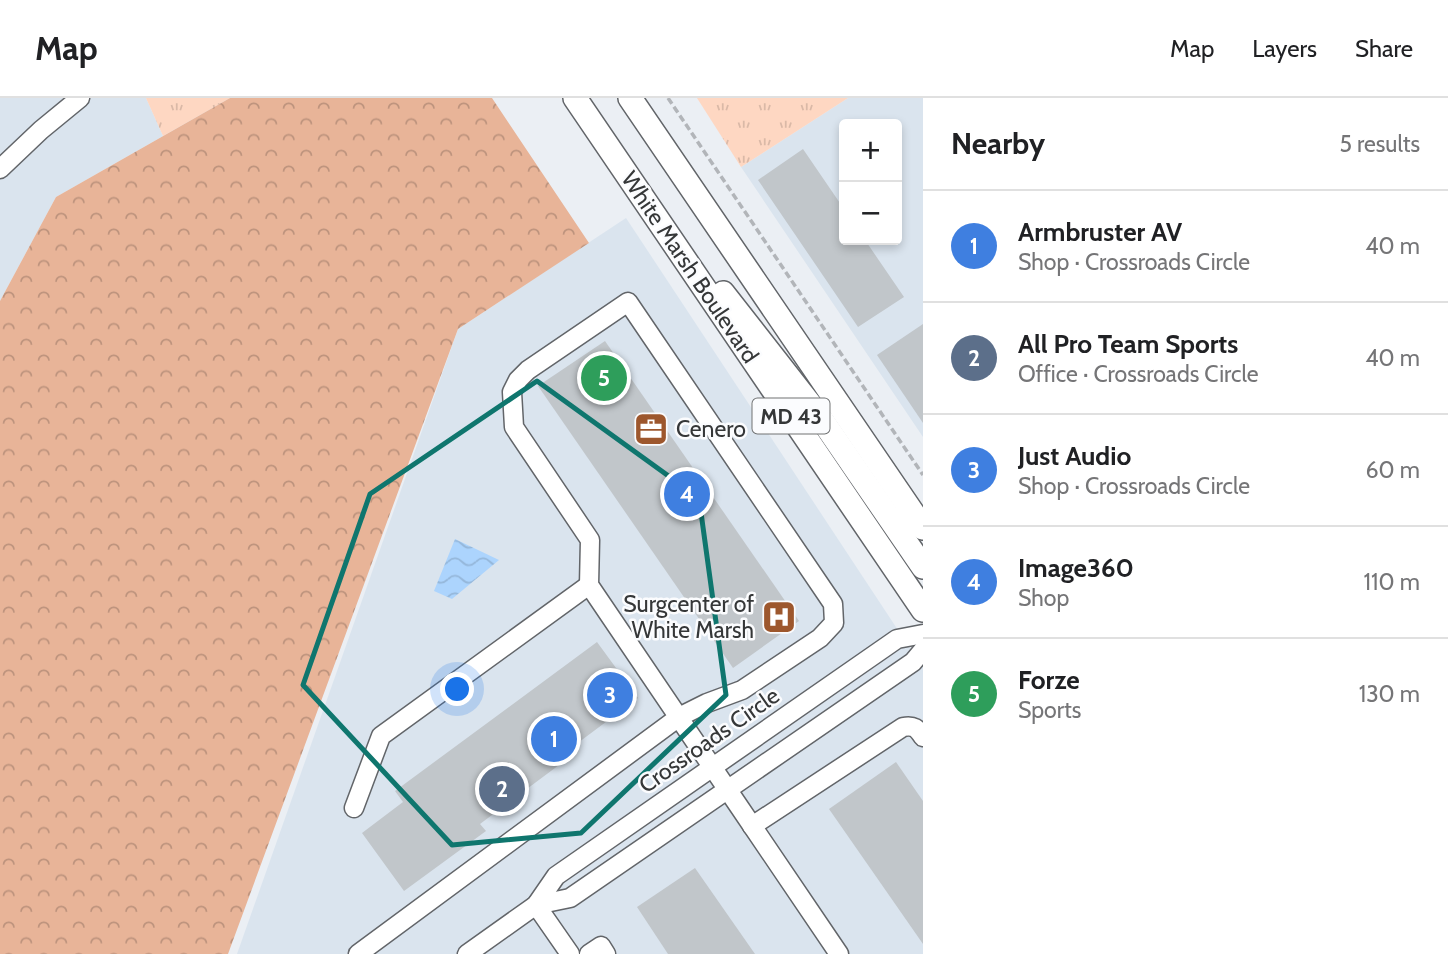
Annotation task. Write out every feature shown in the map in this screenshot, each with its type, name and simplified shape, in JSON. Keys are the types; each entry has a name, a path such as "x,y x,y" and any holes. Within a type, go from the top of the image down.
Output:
{"main road":[{"name":"White Marsh Boulevard","path":"575,98 923,610"},
{"name":"White Marsh Boulevard","path":"630,98 923,528"},
{"path":"660,223 730,301 799,388 923,567"}],"street":[{"path":"0,169 80,98"},
{"path":"358,954 679,717 743,690 820,638 834,623 833,604 628,302 528,370 518,380 512,392 514,427 590,540 589,585 679,717 839,954"},
{"path":"354,808 381,736 589,585"},
{"name":"Crossroads Circle","path":"467,954 536,905 556,876 897,639 923,634"},
{"name":"Crossroads Circle","path":"536,905 570,898 913,662 923,650"},
{"path":"752,826 903,727 917,729 923,737"},
{"path":"536,905 570,954"},
{"path":"589,954 601,946 606,954"}],"path":[{"path":"668,98 923,475"}],"highlighted area":[{"path":"537,381 699,498 726,695 581,833 452,845 303,685 370,494"}],"shaded area":[{"path":"0,98 146,98 163,136 56,197 0,301"},
{"path":"848,98 923,98 923,437 741,167"},
{"path":"626,218 923,668 923,954 237,954 458,329"}],"green space":[{"path":"146,98 230,98 163,136"},
{"path":"230,98 492,98 589,243 458,329 228,954 0,954 0,301 56,197"},
{"path":"697,98 848,98 741,167"}],"water":[{"path":"455,539 499,560 452,599 434,591"}],"building":[{"path":"803,149 839,202 839,245 868,245 904,297 858,327 758,180"},
{"path":"923,324 923,423 877,355"},
{"path":"605,341 799,621 733,668 538,386"},
{"path":"597,642 638,698 555,760 559,765 480,824 486,831 404,891 362,833 403,802 395,791"},
{"path":"896,762 923,801 923,944 829,809"},
{"path":"695,868 755,954 668,954 637,907"}],"place":[{"name":"Forze","path":"604,378"},
{"name":"Cenero","path":"651,429"},
{"name":"Image360","path":"687,494"},
{"name":"Surgcenter of White Marsh","path":"779,617"},
{"name":"Just Audio","path":"610,695"},
{"name":"Armbruster AV","path":"554,739"},
{"name":"All Pro Team Sports","path":"502,789"}]}
